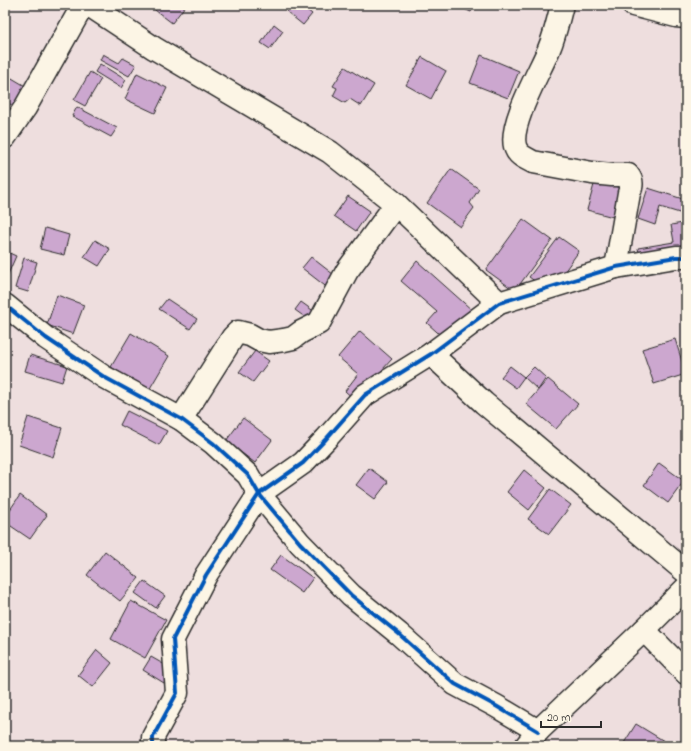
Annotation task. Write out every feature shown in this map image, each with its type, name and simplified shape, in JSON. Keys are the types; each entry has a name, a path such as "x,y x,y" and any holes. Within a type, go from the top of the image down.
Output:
{"street":[{"path":"5,138 25,108 83,5"},
{"path":"89,5 154,48 330,152 396,204 499,303"},
{"path":"562,5 549,50 532,85 517,124 514,145 517,152 532,162 592,173 628,175 631,178 632,187 629,193 616,267"},
{"path":"633,5 676,16 686,17"},
{"path":"181,419 233,337 238,332 269,342 293,338 319,323 347,271 396,204"},
{"path":"152,746 153,737 177,693 173,639 206,575 259,494 303,463 365,395 431,354 499,303 616,267 676,257 686,257"},
{"path":"5,305 46,338 104,377 181,419 229,456 248,475 259,494 300,543 351,595 399,634 455,684 496,706 532,739 686,588"},
{"path":"5,305 5,310"},
{"path":"431,354 484,403 686,572"},
{"path":"644,630 686,673"}],"building":[{"path":"152,5 186,5 172,23 151,7"},
{"path":"292,5 301,5 312,14 303,25 287,12"},
{"path":"455,5 474,5 471,12"},
{"path":"274,24 283,31 270,49 261,43"},
{"path":"103,54 119,63 123,58 136,65 129,76 100,60"},
{"path":"481,55 519,71 508,98 470,83"},
{"path":"422,57 446,71 431,99 406,85"},
{"path":"100,64 126,80 121,88 95,72"},
{"path":"345,67 374,85 361,106 350,99 345,103 333,96 337,88 333,86"},
{"path":"90,72 101,79 85,106 74,100"},
{"path":"137,73 167,88 155,113 125,99"},
{"path":"5,74 27,87 15,107 5,101"},
{"path":"77,107 117,128 111,137 72,116"},
{"path":"451,169 479,189 470,203 474,208 460,227 427,203"},
{"path":"595,181 621,188 613,217 587,210"},
{"path":"648,188 686,200 686,215 660,207 655,225 638,219"},
{"path":"348,196 370,211 356,231 334,216"},
{"path":"523,219 552,240 515,291 486,270"},
{"path":"683,223 686,241 686,255 641,262 638,248 674,242 671,225"},
{"path":"45,228 69,235 64,255 40,249"},
{"path":"559,237 579,251 550,292 529,277"},
{"path":"95,240 110,249 99,266 84,257"},
{"path":"5,251 16,256 5,281"},
{"path":"311,257 338,278 329,289 302,268"},
{"path":"24,258 37,262 28,292 15,288"},
{"path":"417,261 473,311 446,340 427,323 437,312 401,281"},
{"path":"57,295 84,305 73,334 47,325"},
{"path":"167,299 197,319 190,329 159,309"},
{"path":"301,302 319,315 313,323 295,310"},
{"path":"360,331 392,359 355,400 345,391 358,374 338,357"},
{"path":"131,333 169,356 149,390 111,367"},
{"path":"675,339 686,374 654,384 642,349"},
{"path":"255,351 269,361 253,382 239,372"},
{"path":"30,355 67,366 62,382 25,371"},
{"path":"510,366 524,377 516,388 501,377"},
{"path":"534,367 546,378 538,390 524,377"},
{"path":"548,379 578,404 556,429 526,404"},
{"path":"127,411 167,431 159,445 120,425"},
{"path":"28,417 62,428 53,457 19,445"},
{"path":"243,418 272,440 255,463 226,441"},
{"path":"659,463 684,481 668,503 644,485"},
{"path":"369,468 388,482 375,499 356,485"},
{"path":"524,470 546,488 529,510 507,492"},
{"path":"550,489 571,505 549,534 528,519"},
{"path":"20,495 47,515 30,539 5,522 5,517"},
{"path":"105,551 139,578 120,601 87,575"},
{"path":"281,555 313,578 302,593 270,570"},
{"path":"144,581 165,596 156,608 135,593"},
{"path":"131,601 166,620 145,658 111,639"},
{"path":"97,650 112,663 93,687 78,675"},
{"path":"151,657 172,669 164,683 143,670"},
{"path":"636,724 664,741 661,746 629,746 624,743"}],"cycle path":[{"path":"153,746 153,737 177,693 173,639 206,575 259,494 303,463 365,395 431,354 499,303 616,267 676,257 686,257"},
{"path":"5,305 46,338 104,377 181,419 213,443 248,475 259,494 300,543 351,595 399,634 455,684 538,731"}]}
